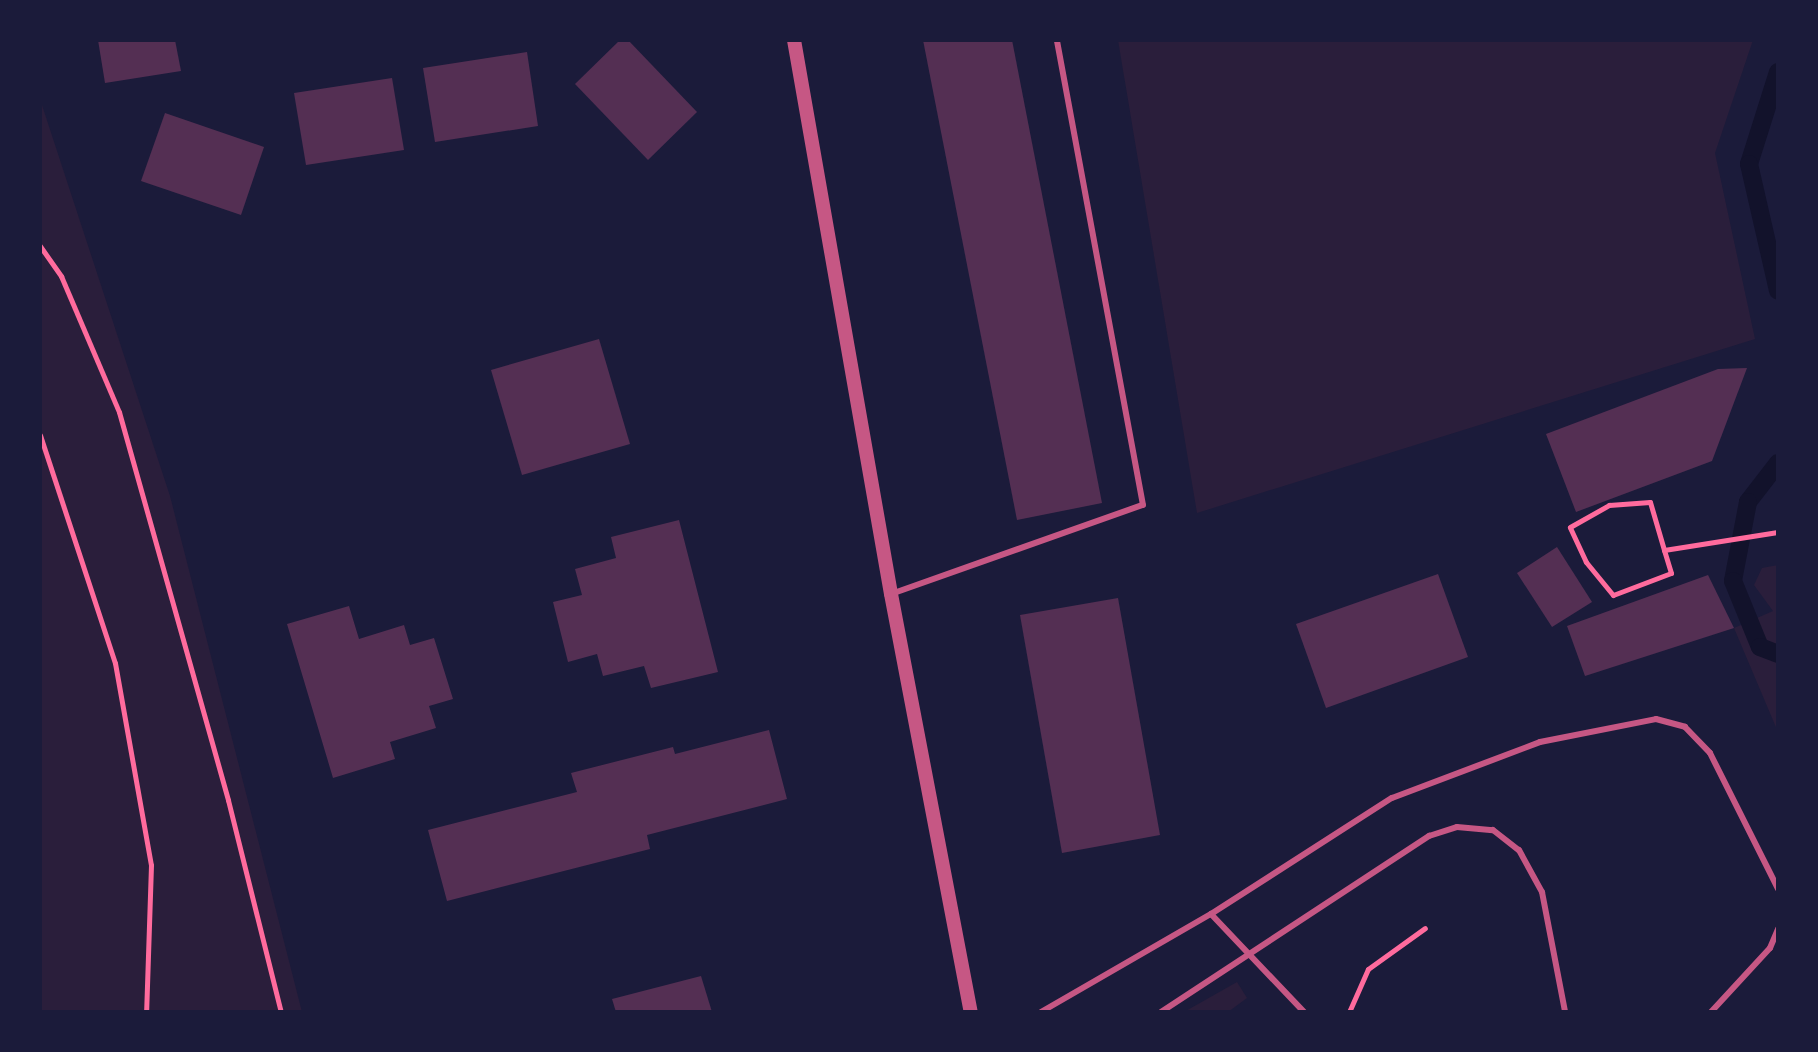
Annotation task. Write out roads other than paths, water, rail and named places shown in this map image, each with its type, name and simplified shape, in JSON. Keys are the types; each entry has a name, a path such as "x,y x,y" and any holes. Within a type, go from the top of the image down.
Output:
{"street":[{"path":"794,40 891,594 971,1012"}],"lane":[{"path":"891,594 1143,505 1057,40"},
{"path":"1041,1012 1211,914 1392,798 1540,742 1656,719 1685,727 1710,753 1778,889"},
{"path":"1161,1012 1429,836 1457,827 1493,830 1519,850 1542,892 1565,1012"},
{"path":"1211,914 1304,1012"},
{"path":"1711,1012 1770,948 1778,929"}],"waterway":[{"path":"1778,72 1749,164 1778,291"},
{"path":"1778,463 1748,502 1733,581 1760,647 1778,654"}]}
